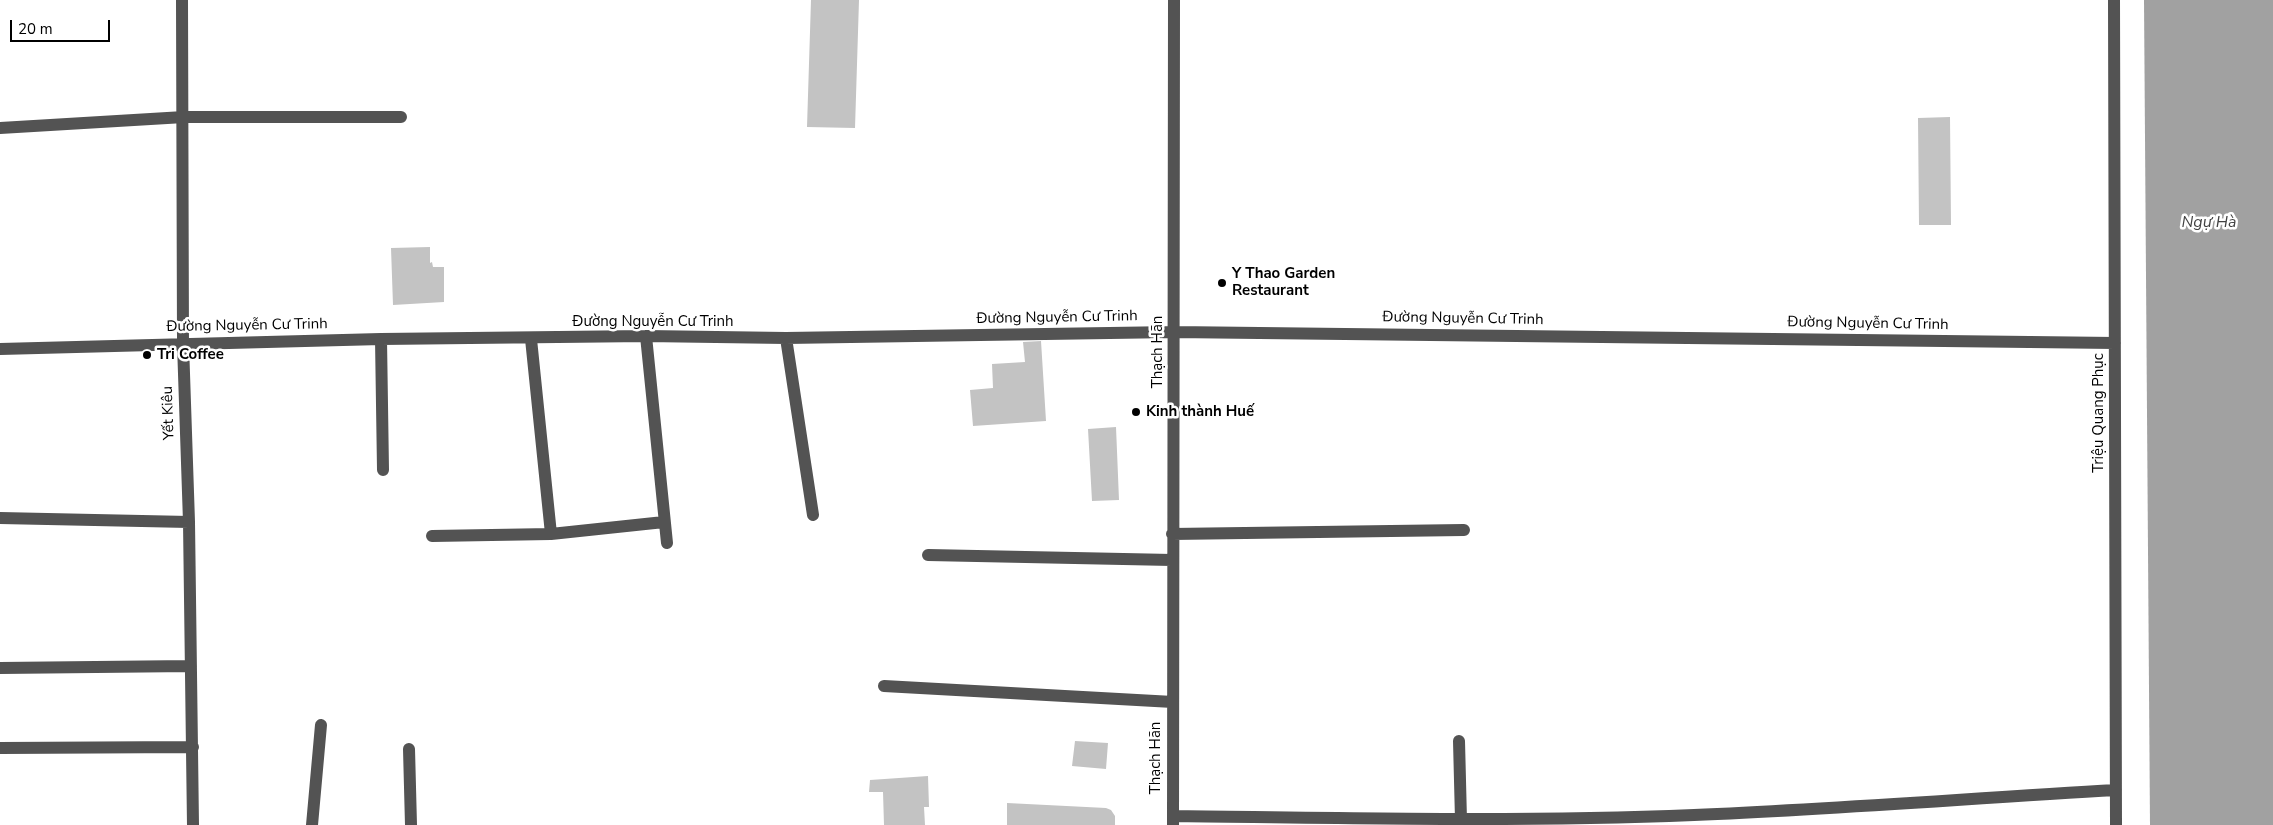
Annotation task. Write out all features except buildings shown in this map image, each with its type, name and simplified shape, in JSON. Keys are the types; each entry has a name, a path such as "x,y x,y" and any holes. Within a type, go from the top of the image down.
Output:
{"street":[{"name":"Yết Kiêu","path":"182,0 184,117 183,344 189,522 194,825"},
{"name":"Thạch Hãn","path":"1173,820 1174,0"},
{"name":"Triệu Quang Phục","path":"2114,0 2116,825"},
{"path":"0,128 184,117 401,118"},
{"name":"Đường Nguyễn Cư Trinh","path":"0,348 382,339 531,339 646,336 786,338 1174,332 2115,343"},
{"path":"646,336 667,543"},
{"path":"786,338 813,514"},
{"path":"382,339 383,470"},
{"path":"531,339 552,534"},
{"path":"0,518 189,522"},
{"path":"432,536 552,534 664,522"},
{"path":"1172,534 1464,530"},
{"path":"928,555 1172,560"},
{"path":"0,668 191,666"},
{"path":"884,686 1173,702"},
{"path":"312,825 321,725"},
{"path":"1459,741 1461,820"},
{"path":"0,748 192,747"},
{"path":"409,749 411,825"},
{"path":"1173,820 1461,820 1696,815 2116,790"}],"water":[{"name":"Ngự Hà","path":"2144,0 2273,0 2273,825 2150,825"}],"place":[{"name":"Y Thao Garden Restaurant","path":"1222,283"},
{"name":"Tri Coffee","path":"147,355"},
{"name":"Kinh thành Huế","path":"1136,412"}]}
